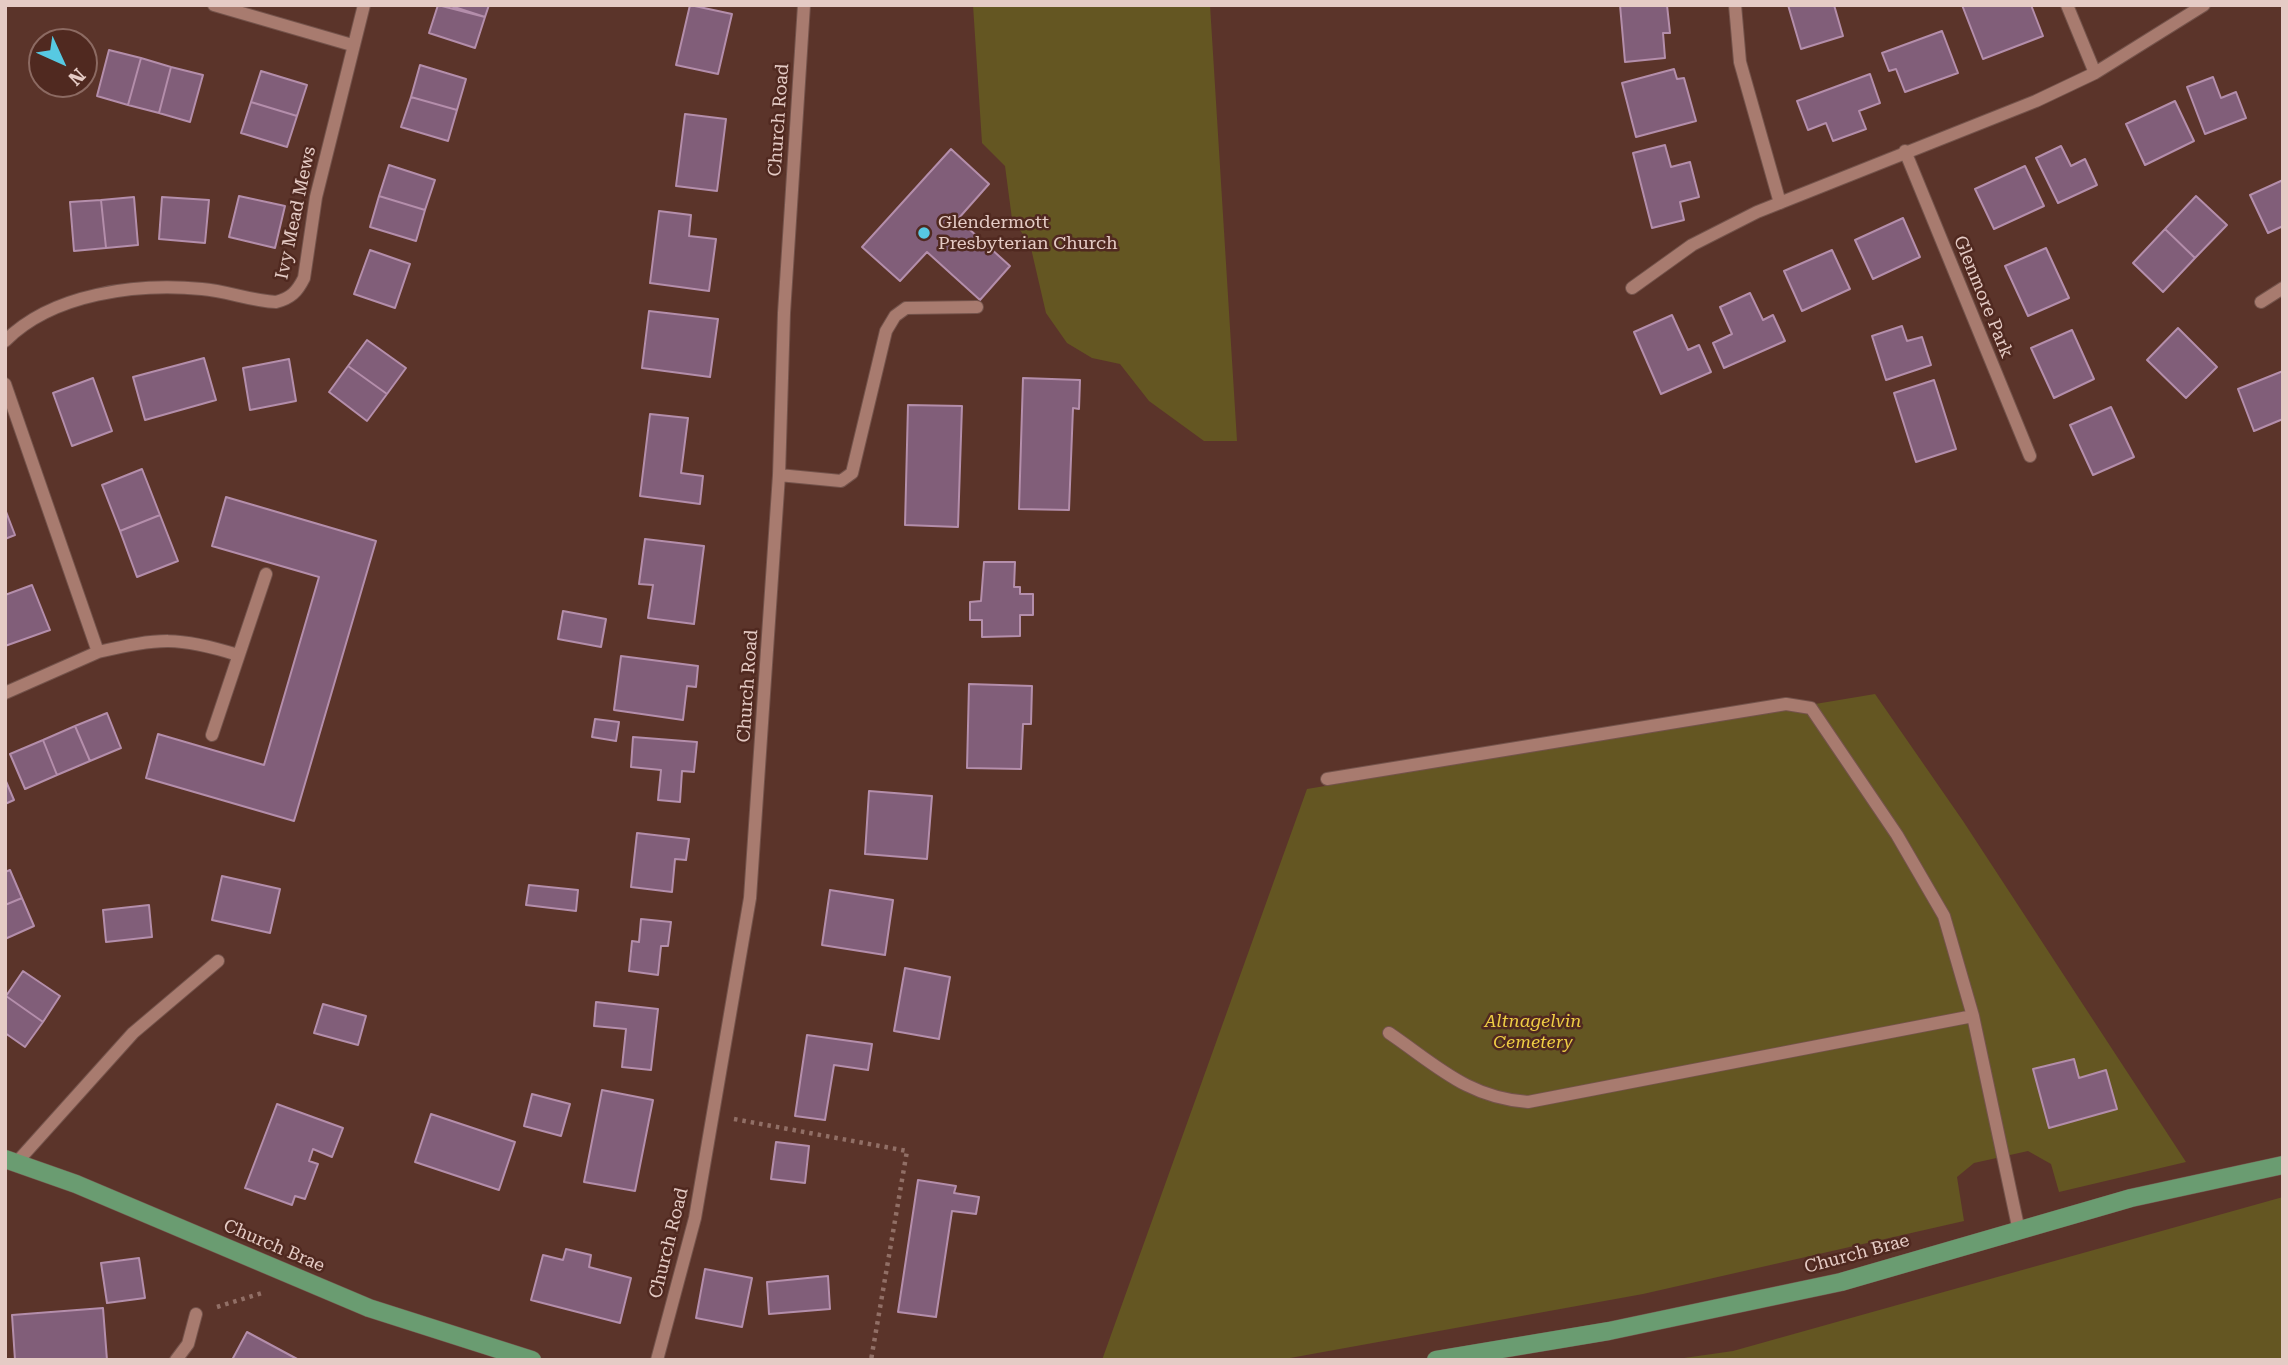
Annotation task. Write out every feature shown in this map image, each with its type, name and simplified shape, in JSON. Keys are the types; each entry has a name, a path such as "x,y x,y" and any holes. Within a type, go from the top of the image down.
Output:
{"main road":[{"name":"Church Brae","path":"11,1161 76,1184 300,1280 433,1330 532,1360"},
{"name":"Church Brae","path":"1436,1360 1609,1331 1841,1282 2131,1198 2283,1165"}],"street":[{"path":"214,5 352,45"},
{"name":"Ivy Mead Mews","path":"5,341 21,326 54,308 101,295 151,288 191,289 265,302 288,299 298,290 304,278 316,197 364,5"},
{"name":"Church Road","path":"657,1360 689,1241 715,1116 750,898 779,475 784,313 804,5"},
{"path":"1735,5 1740,62 1780,203"},
{"path":"2067,5 2095,73"},
{"path":"1632,288 1692,244 1780,203 1905,151 2036,101 2095,73 2204,5"},
{"name":"Glenmore Park","path":"1905,151 2030,456"},
{"path":"2261,302 2283,288"},
{"path":"779,475 841,481 852,473 886,331 895,316 906,308 977,307"},
{"path":"5,384 98,652"},
{"path":"212,735 266,574"},
{"path":"5,693 98,652 145,641 193,641 238,655"},
{"path":"1327,779 1786,704 1811,708 1896,835 1944,916 1973,1016 2019,1231"},
{"path":"11,1161 133,1033 218,961"},
{"path":"1389,1033 1476,1093 1504,1100 1528,1102 1973,1016"},
{"path":"176,1360 188,1344 196,1314"}],"path":[{"path":"715,1116 907,1151 871,1360"},
{"path":"196,1314 300,1280"}],"green space":[{"path":"973,5 1210,5 1237,441 1204,441 1149,401 1120,364 1092,358 1067,343 1046,313 1030,244 1012,219 1005,166 982,143"},
{"name":"Altnagelvin Cemetery","path":"1875,694 1963,821 2186,1162 2059,1192 2051,1164 2028,1151 1974,1163 1957,1177 1964,1221 1643,1294 1279,1360 1102,1360 1307,789"},
{"path":"2283,1197 2283,1360 1670,1360 1733,1351"}],"building":[{"path":"438,5 485,17 475,48 429,33"},
{"path":"448,5 489,5 485,17"},
{"path":"690,5 732,14 718,74 676,65"},
{"path":"1620,5 1667,5 1670,33 1663,33 1665,58 1625,62"},
{"path":"1788,5 1834,5 1843,36 1801,49"},
{"path":"1962,5 2031,5 2043,36 1983,59"},
{"path":"1942,31 1958,73 1905,92 1896,69 1889,71 1882,53"},
{"path":"109,50 141,58 128,105 98,96"},
{"path":"141,58 171,67 159,113 128,105"},
{"path":"420,65 466,79 457,110 411,97"},
{"path":"171,67 203,75 190,122 159,113"},
{"path":"1674,69 1677,79 1684,78 1696,121 1636,137 1622,83"},
{"path":"261,71 307,85 297,116 251,102"},
{"path":"1870,74 1880,103 1859,111 1866,129 1833,141 1826,123 1808,130 1797,101"},
{"path":"2213,77 2221,98 2236,92 2246,118 2205,134 2187,87"},
{"path":"411,97 457,110 448,141 401,127"},
{"path":"2175,101 2194,141 2145,165 2126,124"},
{"path":"251,102 297,116 287,147 241,133"},
{"path":"685,114 726,119 717,191 676,186"},
{"path":"1665,145 1671,167 1690,162 1699,197 1680,202 1684,220 1652,228 1633,153"},
{"path":"2061,146 2071,166 2085,159 2097,185 2058,203 2036,158"},
{"name":"Glendermott Presbyterian Church","path":"951,149 989,184 958,219 1010,266 980,300 927,252 900,281 862,247"},
{"path":"389,165 435,180 425,210 379,196"},
{"path":"2025,166 2044,206 1994,229 1975,189"},
{"path":"2283,180 2283,226 2268,233 2250,195"},
{"path":"239,196 285,206 275,248 229,237"},
{"path":"379,196 425,210 416,241 370,227"},
{"path":"2196,196 2227,225 2195,258 2165,229"},
{"path":"134,197 138,245 106,248 101,200"},
{"path":"162,197 209,200 205,243 159,239"},
{"path":"101,200 106,248 74,251 70,202"},
{"path":"659,211 691,215 689,236 716,239 709,291 650,283"},
{"path":"1903,218 1920,257 1873,279 1855,240"},
{"path":"2165,229 2195,258 2163,292 2133,263"},
{"path":"2046,248 2069,298 2028,316 2005,266"},
{"path":"370,250 410,264 395,308 354,294"},
{"path":"1832,250 1850,289 1802,311 1784,271"},
{"path":"1750,293 1763,320 1773,315 1785,341 1724,368 1713,343 1732,334 1720,307"},
{"path":"649,311 718,319 710,377 642,368"},
{"path":"1672,315 1688,350 1699,345 1711,372 1661,394 1634,332"},
{"path":"1902,326 1907,341 1922,337 1931,365 1886,380 1872,336"},
{"path":"2178,328 2217,367 2186,398 2147,360"},
{"path":"2072,330 2094,379 2054,398 2031,348"},
{"path":"367,340 406,368 387,394 348,366"},
{"path":"204,358 216,400 145,420 133,377"},
{"path":"289,359 296,401 250,410 243,368"},
{"path":"348,366 387,394 367,421 329,392"},
{"path":"2283,371 2283,419 2254,431 2238,389"},
{"path":"93,378 112,431 72,446 53,393"},
{"path":"1023,378 1080,380 1079,409 1073,408 1069,510 1019,509"},
{"path":"1934,380 1956,449 1916,462 1894,393"},
{"path":"908,405 962,406 958,527 905,525"},
{"path":"2111,407 2134,457 2093,475 2070,425"},
{"path":"650,414 688,418 681,473 703,476 700,504 640,496"},
{"path":"142,469 160,515 120,531 102,485"},
{"path":"226,497 376,541 294,821 146,778 158,734 264,765 319,577 212,546"},
{"path":"5,509 15,535 5,539"},
{"path":"160,515 178,561 137,577 120,531"},
{"path":"645,539 704,546 694,624 648,618 653,585 639,584"},
{"path":"984,562 1015,562 1014,587 1020,587 1020,594 1033,594 1033,615 1020,615 1020,636 982,637 982,620 970,620 970,602 981,601"},
{"path":"32,585 50,630 5,646 5,595"},
{"path":"563,611 606,619 601,647 558,639"},
{"path":"621,656 698,666 696,687 687,686 683,720 614,710"},
{"path":"969,684 1032,686 1031,724 1023,724 1021,769 967,768"},
{"path":"107,713 121,748 90,761 75,726"},
{"path":"595,719 619,722 616,741 592,737"},
{"path":"75,726 90,761 57,775 43,740"},
{"path":"633,737 697,742 694,772 682,771 680,802 658,800 661,770 631,767"},
{"path":"43,740 57,775 25,789 10,754"},
{"path":"5,779 14,800 5,804"},
{"path":"869,791 932,796 927,859 865,854"},
{"path":"637,833 689,839 686,860 675,859 672,892 631,887"},
{"path":"10,870 22,898 5,905 5,872"},
{"path":"222,876 280,889 270,933 212,920"},
{"path":"529,885 578,890 576,911 526,905"},
{"path":"830,890 893,900 885,955 822,945"},
{"path":"22,898 34,926 5,939 5,905"},
{"path":"149,905 152,937 106,942 103,910"},
{"path":"641,919 671,922 668,946 661,946 658,975 629,971 632,941 639,942"},
{"path":"905,968 950,977 939,1039 894,1031"},
{"path":"23,971 60,996 43,1022 6,996"},
{"path":"6,996 43,1022 25,1047 5,1033"},
{"path":"596,1002 658,1009 651,1070 622,1067 626,1029 594,1026"},
{"path":"323,1004 366,1016 358,1045 314,1033"},
{"path":"807,1035 872,1044 868,1070 834,1065 825,1120 795,1116"},
{"path":"2074,1059 2079,1078 2106,1070 2117,1109 2049,1128 2033,1069"},
{"path":"602,1090 653,1100 635,1191 584,1182"},
{"path":"532,1094 570,1104 561,1136 524,1126"},
{"path":"277,1104 343,1128 332,1157 313,1149 309,1161 318,1164 305,1199 295,1196 292,1205 245,1188"},
{"path":"431,1114 515,1142 499,1190 415,1162"},
{"path":"776,1142 809,1146 805,1183 771,1179"},
{"path":"918,1180 956,1186 954,1193 979,1197 976,1214 952,1211 936,1317 898,1312"},
{"path":"566,1249 591,1255 589,1267 631,1278 620,1323 531,1300 543,1255 563,1260"},
{"path":"139,1258 145,1298 107,1303 101,1263"},
{"path":"705,1269 752,1278 742,1327 696,1318"},
{"path":"828,1276 830,1309 769,1314 767,1282"},
{"path":"103,1308 107,1360 15,1360 12,1315"},
{"path":"247,1332 299,1360 232,1360"}],"place":[{"name":"Glendermott Presbyterian Church","path":"924,233"}]}
